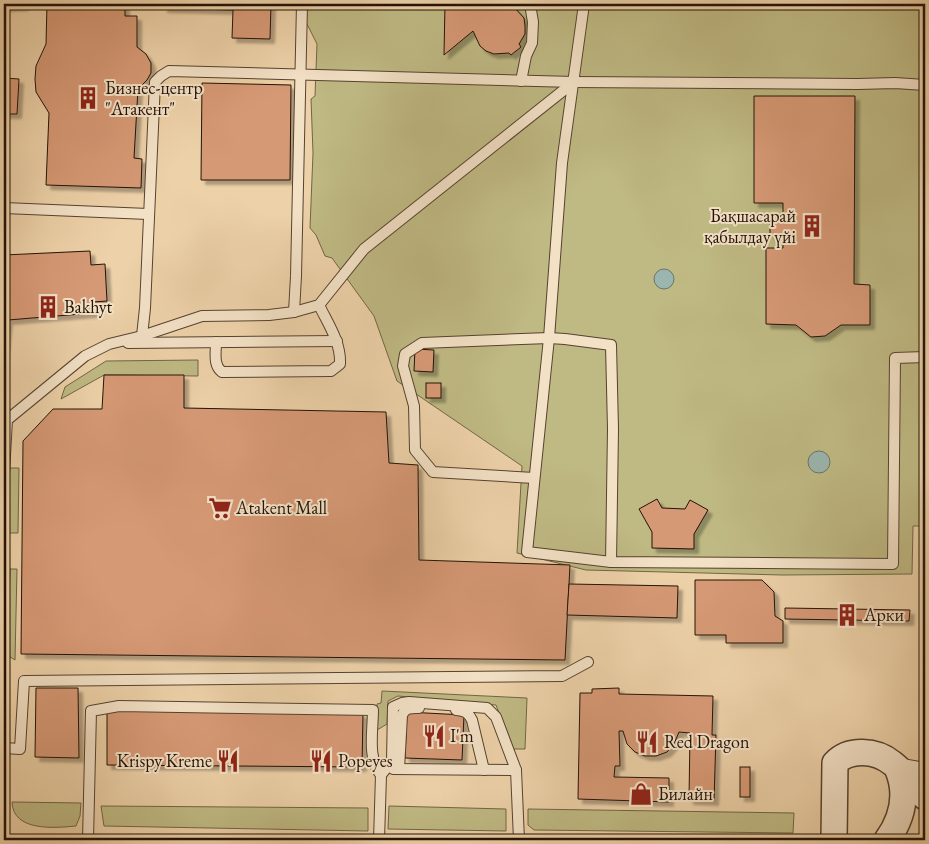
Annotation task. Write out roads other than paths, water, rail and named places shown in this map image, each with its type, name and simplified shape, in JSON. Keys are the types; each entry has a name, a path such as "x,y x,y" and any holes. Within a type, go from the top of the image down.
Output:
{"street":[{"path":"834,840 835,763 842,756 858,752 876,754 895,766 925,797"},
{"path":"887,840 894,830 902,805 904,784 895,766"}],"lane":[{"path":"294,312 302,75 302,4"},
{"path":"521,81 526,56 532,43 533,22 530,4"},
{"path":"584,4 562,163 549,338 527,552 611,562 893,564 895,358 925,357"},
{"path":"142,336 156,82 161,76 170,71 574,82 896,83 925,85"},
{"path":"4,473 5,420 85,356 110,344 142,336 202,316 269,315 294,312 319,305 364,249 574,82"},
{"path":"4,208 148,214"},
{"path":"216,342 217,367 222,372 331,371 340,364 340,354 337,341 319,305"},
{"path":"534,478 433,472 415,450 414,406 403,366 405,354 422,343 565,338 612,345 611,562"},
{"path":"110,344 337,341"},
{"path":"4,748 20,749 24,681 562,676 588,662"},
{"path":"379,840 384,772 392,762 394,707 409,702 487,708 496,717 516,770 519,840"},
{"path":"88,840 91,710 119,706 373,710 373,757 376,769 384,772 399,769 516,770"},
{"path":"399,769 402,715 405,710 410,708 464,711 468,713 472,720 484,770"},
{"path":"895,766 925,768"}],"water":[{"path":"664,269 671,272 674,279 671,286 664,289 657,286 654,279 657,272"},
{"path":"815,451 823,451 830,458 830,466 823,473 815,473 808,466 808,458"}],"place":[{"name":"Бизнес-центр \"Атакент\"","path":"88,98"},
{"name":"Бақшасарай қабылдау үйі","path":"812,226"},
{"name":"Bakhyt","path":"48,307"},
{"name":"Atakent Mall","path":"220,508"},
{"name":"Арки","path":"847,615"},
{"name":"I'm","path":"434,736"},
{"name":"Red Dragon","path":"647,742"},
{"name":"Krispy Kreme","path":"228,761"},
{"name":"Popeyes","path":"321,761"},
{"name":"Билайн","path":"641,794"}]}
